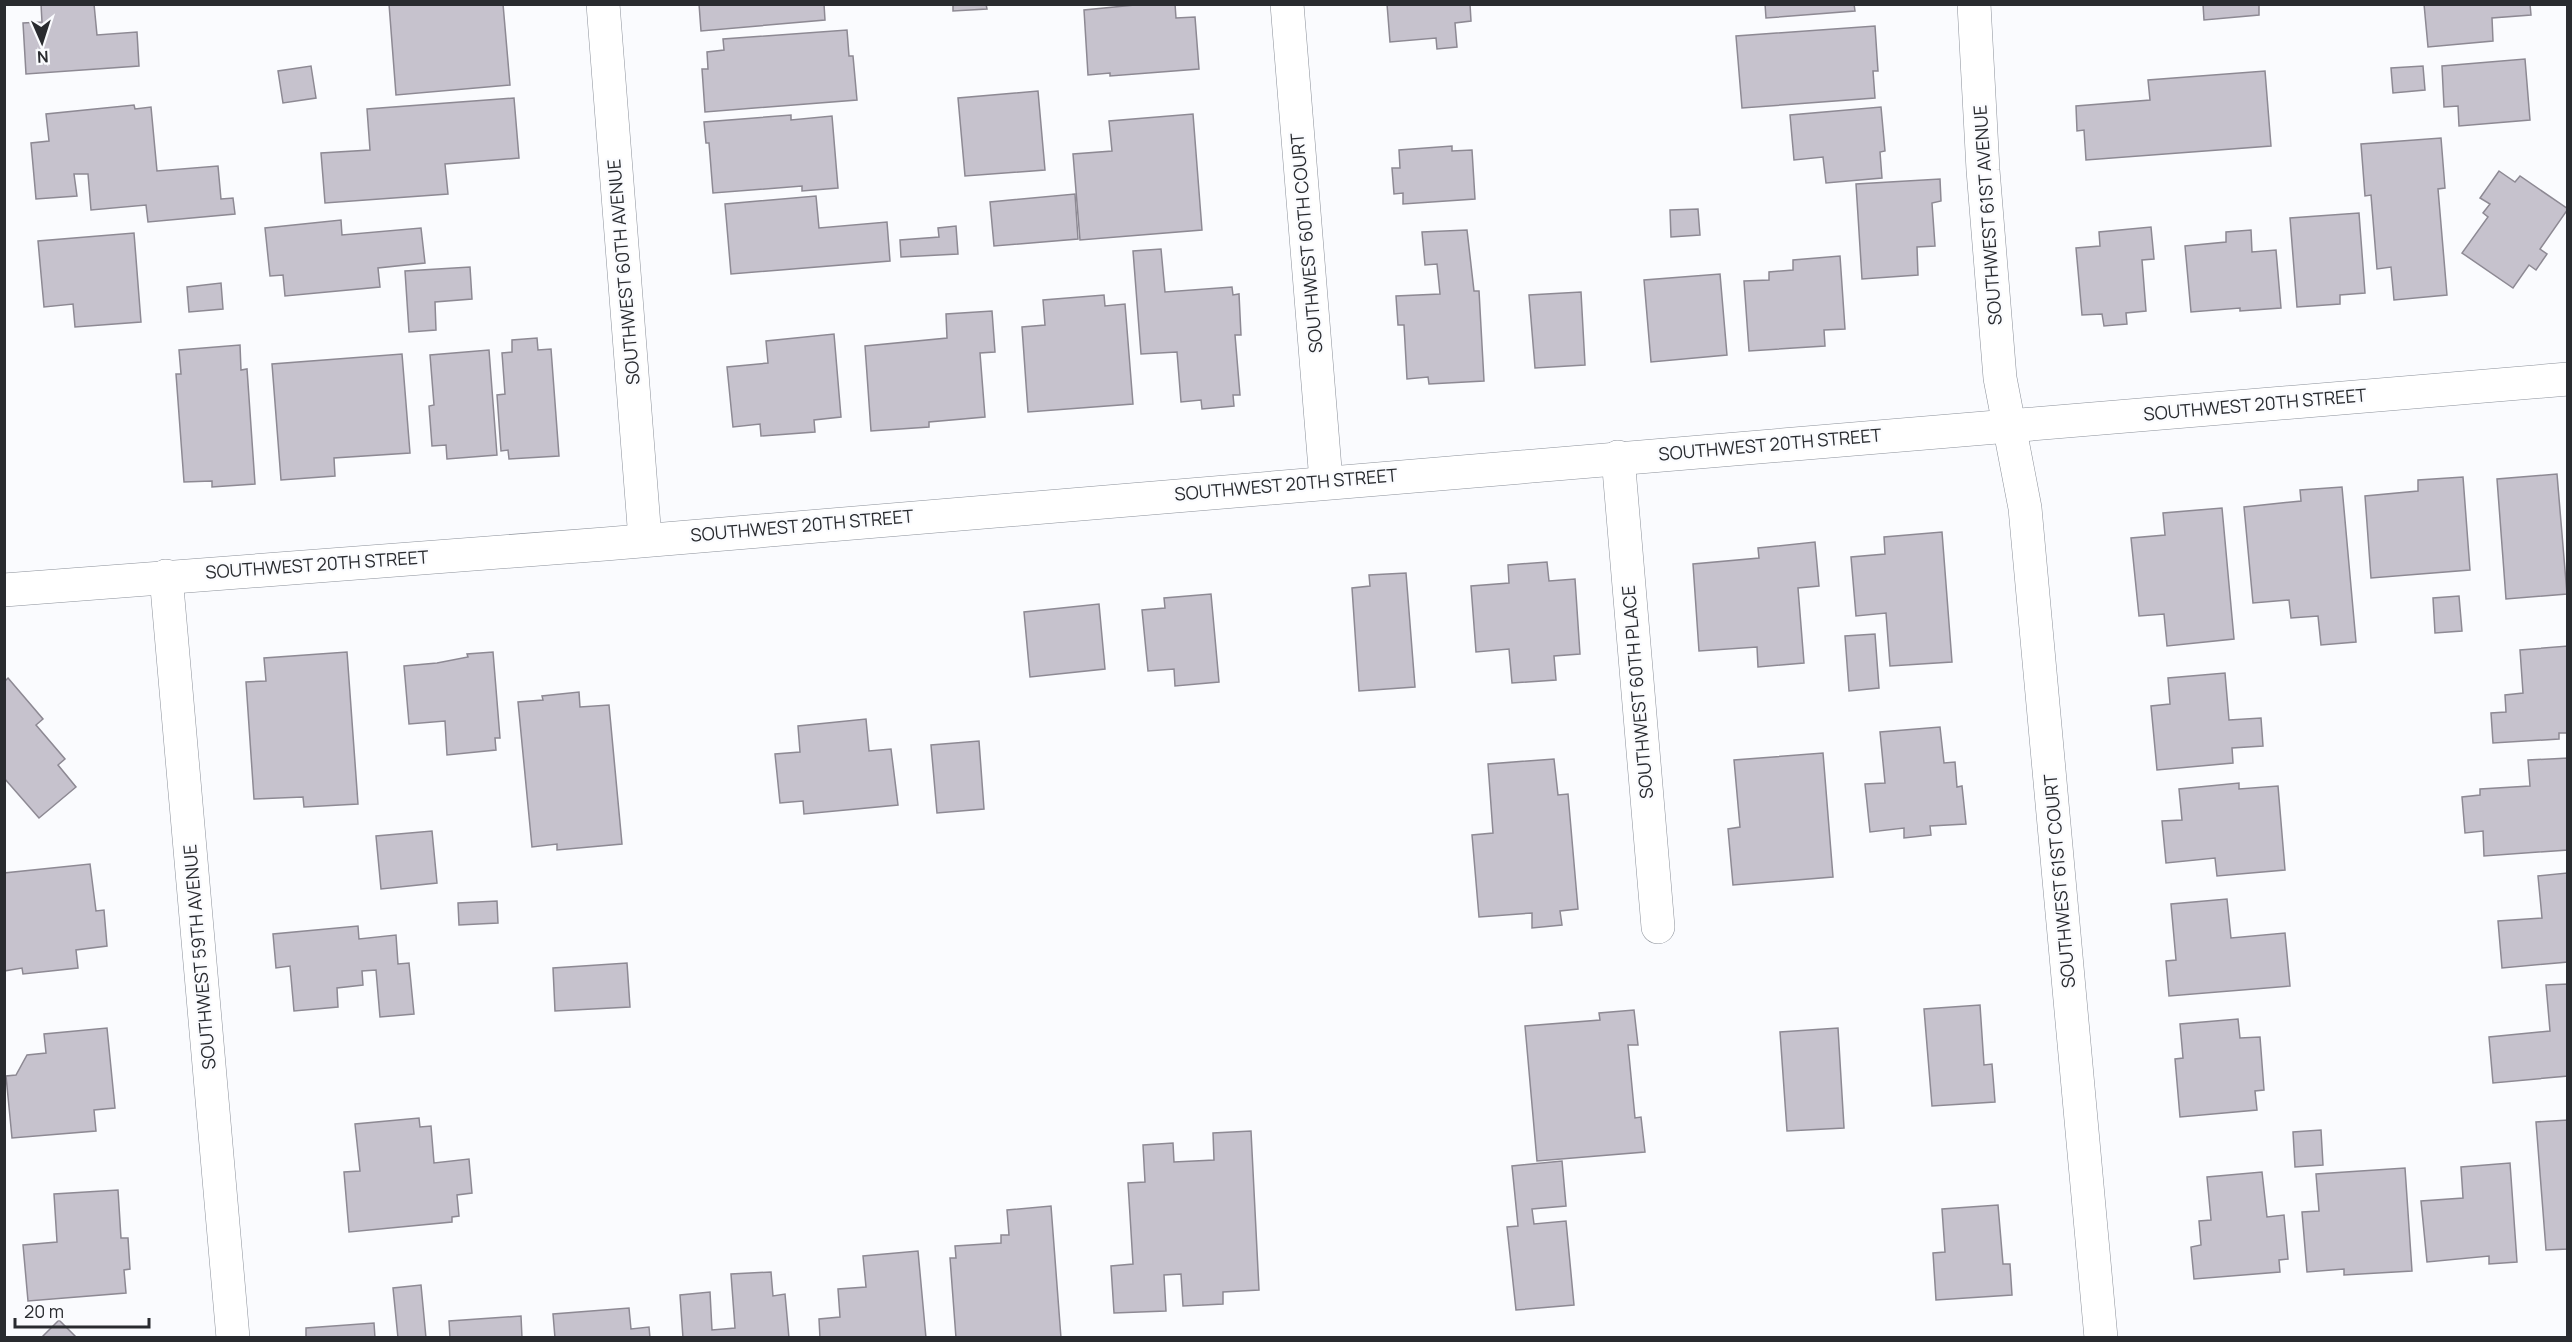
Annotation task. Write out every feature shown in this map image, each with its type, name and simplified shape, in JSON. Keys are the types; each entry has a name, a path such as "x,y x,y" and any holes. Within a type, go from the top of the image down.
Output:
{"street":[{"name":"SOUTHWEST 60TH AVENUE","path":"603,4 645,539"},
{"name":"SOUTHWEST 60TH COURT","path":"1287,4 1326,481"},
{"name":"SOUTHWEST 61ST AVENUE","path":"1974,4 1983,170 2000,378 2010,425"},
{"name":"SOUTHWEST 20TH STREET","path":"4,590 2568,379"},
{"name":"SOUTHWEST 61ST COURT","path":"2010,425 2025,508 2101,1338"},
{"name":"SOUTHWEST 60TH PLACE","path":"1618,457 1658,927"},
{"name":"SOUTHWEST 59TH AVENUE","path":"166,576 233,1338"}],"building":[{"path":"41,4 94,4 97,35 137,32 139,66 26,74 23,23 42,22"},
{"path":"389,4 503,4 510,85 396,95"},
{"path":"699,4 824,4 825,20 701,31"},
{"path":"953,4 986,4 987,9 953,11"},
{"path":"1145,4 1175,4 1176,18 1195,17 1199,69 1110,76 1110,73 1088,75 1084,10"},
{"path":"1387,4 1470,4 1471,21 1455,23 1457,47 1437,49 1436,38 1390,42"},
{"path":"1765,4 1854,4 1855,11 1766,18"},
{"path":"2203,4 2259,4 2259,15 2204,20"},
{"path":"2424,4 2530,4 2531,15 2492,18 2493,41 2428,47"},
{"path":"1875,26 1878,71 1873,71 1875,98 1742,108 1736,36"},
{"path":"847,30 849,56 853,56 857,100 705,112 702,69 708,69 707,52 724,50 723,39"},
{"path":"2525,59 2530,120 2459,126 2458,106 2444,107 2442,66"},
{"path":"311,66 316,98 283,103 278,71"},
{"path":"2423,66 2425,90 2393,93 2391,68"},
{"path":"2265,71 2271,146 2086,160 2084,130 2077,131 2076,106 2150,100 2148,80"},
{"path":"1038,91 1045,170 965,176 958,98"},
{"path":"514,98 519,158 445,164 448,194 325,203 321,153 370,150 367,109"},
{"path":"134,105 135,109 151,107 157,171 218,166 221,199 233,198 235,214 148,222 146,205 91,210 88,174 74,174 77,196 36,199 31,143 49,141 46,114"},
{"path":"1881,107 1885,151 1880,152 1882,178 1826,183 1823,157 1794,160 1790,115"},
{"path":"1193,114 1202,230 1080,240 1073,154 1112,151 1109,121"},
{"path":"791,115 791,120 832,116 838,188 802,191 802,186 713,193 709,143 706,143 704,122"},
{"path":"2441,138 2445,188 2438,189 2447,295 2394,300 2391,267 2377,269 2371,195 2365,196 2361,144"},
{"path":"1452,146 1452,151 1472,150 1475,199 1403,204 1403,193 1394,194 1392,168 1400,168 1399,150"},
{"path":"2499,171 2515,182 2520,176 2568,209 2540,249 2547,254 2536,270 2529,265 2513,288 2462,253 2488,217 2483,213 2490,204 2480,198"},
{"path":"1940,179 1941,201 1932,203 1935,246 1917,247 1918,275 1862,279 1856,184"},
{"path":"1075,194 1078,239 994,246 990,202"},
{"path":"816,196 819,228 887,222 890,261 731,274 725,204"},
{"path":"1698,209 1700,235 1671,237 1670,210"},
{"path":"2359,213 2365,293 2340,295 2340,304 2297,307 2290,218"},
{"path":"341,220 342,235 421,228 425,263 378,268 380,287 285,296 283,275 270,276 265,228"},
{"path":"956,226 958,254 901,257 900,240 939,237 938,228"},
{"path":"2151,227 2154,259 2142,260 2146,311 2126,313 2127,324 2104,326 2102,314 2082,315 2076,248 2100,246 2099,232"},
{"path":"1467,230 1474,291 1479,291 1484,381 1429,384 1428,377 1407,379 1404,325 1398,325 1396,296 1440,294 1437,264 1425,265 1422,232"},
{"path":"2251,230 2252,252 2276,250 2281,308 2240,311 2240,308 2191,312 2185,246 2226,242 2226,232"},
{"path":"134,233 141,322 75,327 73,304 44,307 38,241"},
{"path":"1161,249 1165,292 1232,287 1233,295 1239,294 1241,335 1235,335 1240,395 1233,395 1234,406 1202,409 1201,400 1181,402 1177,352 1141,354 1133,251"},
{"path":"1840,256 1845,329 1824,330 1825,346 1749,351 1744,281 1769,280 1769,272 1793,270 1793,260"},
{"path":"470,267 472,299 435,302 436,330 409,332 405,271"},
{"path":"1720,274 1727,355 1651,362 1644,280"},
{"path":"221,283 223,309 189,312 187,287"},
{"path":"1581,292 1585,365 1535,368 1529,295"},
{"path":"1104,295 1105,306 1125,304 1133,404 1028,412 1022,327 1045,325 1043,300"},
{"path":"992,311 995,352 980,353 985,417 929,422 929,427 871,431 865,346 947,338 946,314"},
{"path":"834,334 841,417 814,420 815,432 761,436 760,424 733,427 727,367 768,363 766,341"},
{"path":"537,338 538,350 551,349 559,456 509,459 508,450 501,451 497,395 505,394 502,353 512,352 512,340"},
{"path":"240,345 241,370 247,369 255,484 212,487 212,481 184,482 176,374 181,374 179,350"},
{"path":"489,350 497,455 447,459 446,445 432,446 429,406 434,405 430,355"},
{"path":"402,354 410,453 334,458 335,476 281,480 272,364"},
{"path":"2557,474 2567,594 2506,599 2497,479"},
{"path":"2463,477 2470,570 2371,578 2365,496 2418,491 2418,480"},
{"path":"2342,487 2356,642 2321,645 2318,616 2291,618 2289,600 2253,603 2244,507 2301,501 2300,490"},
{"path":"2222,508 2234,639 2167,646 2164,614 2139,616 2131,538 2165,535 2163,513"},
{"path":"1942,532 1952,662 1890,666 1886,613 1856,616 1851,557 1885,554 1884,537"},
{"path":"1815,542 1819,586 1798,588 1804,663 1758,667 1757,647 1699,651 1693,564 1759,558 1758,548"},
{"path":"1547,562 1549,581 1575,579 1580,654 1554,656 1556,680 1512,683 1509,649 1476,652 1471,586 1509,583 1508,565"},
{"path":"1406,573 1415,687 1359,691 1352,588 1370,586 1369,575"},
{"path":"1211,594 1219,682 1175,686 1174,669 1148,671 1142,610 1165,608 1164,598"},
{"path":"2459,596 2462,631 2435,633 2433,598"},
{"path":"1099,604 1105,669 1030,677 1024,612"},
{"path":"1875,634 1879,688 1849,691 1845,636"},
{"path":"2568,646 2568,733 2559,733 2559,739 2493,743 2491,713 2506,712 2505,695 2523,693 2520,650"},
{"path":"347,652 358,804 304,807 303,797 254,799 246,682 266,681 264,658"},
{"path":"493,652 500,738 495,738 496,750 447,755 445,721 409,724 404,666 437,663 468,657 467,654"},
{"path":"2225,673 2229,720 2261,718 2263,746 2232,748 2233,763 2157,770 2151,706 2170,704 2168,678"},
{"path":"8,678 43,719 36,725 65,759 58,765 76,787 39,818 4,778 4,682"},
{"path":"579,692 580,707 609,705 622,844 557,850 557,844 532,847 518,702 543,700 542,696"},
{"path":"866,719 869,751 891,749 898,805 804,814 803,801 780,803 775,754 800,752 798,726"},
{"path":"1940,727 1944,763 1955,762 1957,787 1962,786 1966,824 1930,826 1931,835 1904,838 1904,828 1870,832 1865,784 1885,783 1880,732"},
{"path":"979,741 984,809 937,813 931,745"},
{"path":"1823,753 1833,877 1733,885 1728,829 1740,827 1734,760"},
{"path":"2568,758 2568,850 2484,856 2483,831 2465,833 2462,797 2480,795 2480,789 2530,786 2528,760"},
{"path":"1554,759 1558,795 1568,794 1578,909 1560,911 1562,925 1532,928 1532,913 1479,917 1472,835 1493,833 1488,764"},
{"path":"2239,783 2239,789 2278,786 2285,870 2217,876 2215,858 2166,863 2162,821 2182,820 2179,789"},
{"path":"432,831 437,883 381,889 376,836"},
{"path":"90,864 96,911 104,910 107,946 76,950 78,968 23,974 22,968 4,971 4,873"},
{"path":"2567,873 2568,962 2502,968 2498,921 2542,918 2538,876"},
{"path":"2227,899 2231,938 2285,933 2290,986 2169,996 2166,961 2176,960 2171,904"},
{"path":"497,901 498,923 459,925 458,903"},
{"path":"358,926 359,939 396,935 398,964 409,963 414,1014 380,1017 376,970 362,971 363,985 337,988 338,1007 294,1011 290,966 276,968 273,934"},
{"path":"627,963 630,1007 555,1011 553,968"},
{"path":"2568,984 2568,1076 2493,1083 2489,1037 2550,1031 2546,985"},
{"path":"1980,1005 1984,1065 1992,1064 1995,1102 1932,1106 1924,1009"},
{"path":"1634,1010 1638,1045 1628,1045 1635,1118 1641,1117 1645,1152 1537,1161 1525,1026 1600,1020 1599,1013"},
{"path":"2238,1019 2240,1038 2260,1037 2264,1090 2255,1091 2257,1110 2180,1117 2175,1059 2183,1058 2180,1024"},
{"path":"107,1028 115,1108 94,1110 96,1131 12,1138 6,1076 16,1075 27,1055 46,1053 44,1034"},
{"path":"1838,1028 1844,1128 1787,1131 1780,1032"},
{"path":"419,1118 420,1127 431,1126 434,1163 469,1159 472,1193 457,1195 459,1216 452,1217 452,1222 349,1232 344,1172 360,1171 355,1124"},
{"path":"2568,1120 2568,1249 2546,1250 2536,1122"},
{"path":"2321,1130 2323,1165 2295,1167 2293,1132"},
{"path":"1251,1131 1259,1290 1223,1292 1223,1304 1183,1306 1181,1274 1164,1275 1166,1311 1114,1313 1111,1266 1133,1264 1128,1183 1145,1182 1143,1145 1173,1143 1174,1162 1214,1160 1213,1133"},
{"path":"1562,1161 1566,1206 1532,1209 1534,1224 1566,1221 1574,1305 1516,1310 1507,1227 1518,1226 1512,1166"},
{"path":"2510,1163 2517,1262 2489,1264 2489,1256 2427,1262 2421,1201 2463,1198 2461,1167"},
{"path":"2405,1168 2412,1271 2344,1275 2344,1269 2307,1272 2302,1212 2319,1211 2316,1174"},
{"path":"2262,1172 2267,1217 2284,1215 2288,1259 2279,1260 2280,1272 2194,1279 2191,1247 2201,1245 2199,1221 2211,1220 2207,1177"},
{"path":"118,1190 121,1238 128,1238 130,1269 124,1270 126,1293 28,1301 23,1245 57,1242 54,1194"},
{"path":"1998,1205 2003,1264 2010,1264 2012,1295 1936,1300 1933,1253 1945,1252 1942,1209"},
{"path":"1051,1206 1061,1338 956,1338 950,1258 956,1258 955,1246 1001,1243 1001,1235 1009,1235 1007,1210"},
{"path":"918,1251 926,1338 820,1338 819,1319 840,1317 838,1289 866,1287 863,1256"},
{"path":"771,1272 773,1296 785,1294 789,1338 683,1338 680,1295 710,1292 712,1330 735,1328 731,1274"},
{"path":"421,1285 426,1338 398,1338 393,1288"},
{"path":"629,1308 631,1329 649,1327 650,1338 555,1338 553,1314"},
{"path":"521,1316 522,1338 450,1338 449,1321"},
{"path":"59,1320 77,1338 41,1338"},
{"path":"374,1323 375,1338 306,1338 306,1328"}]}
